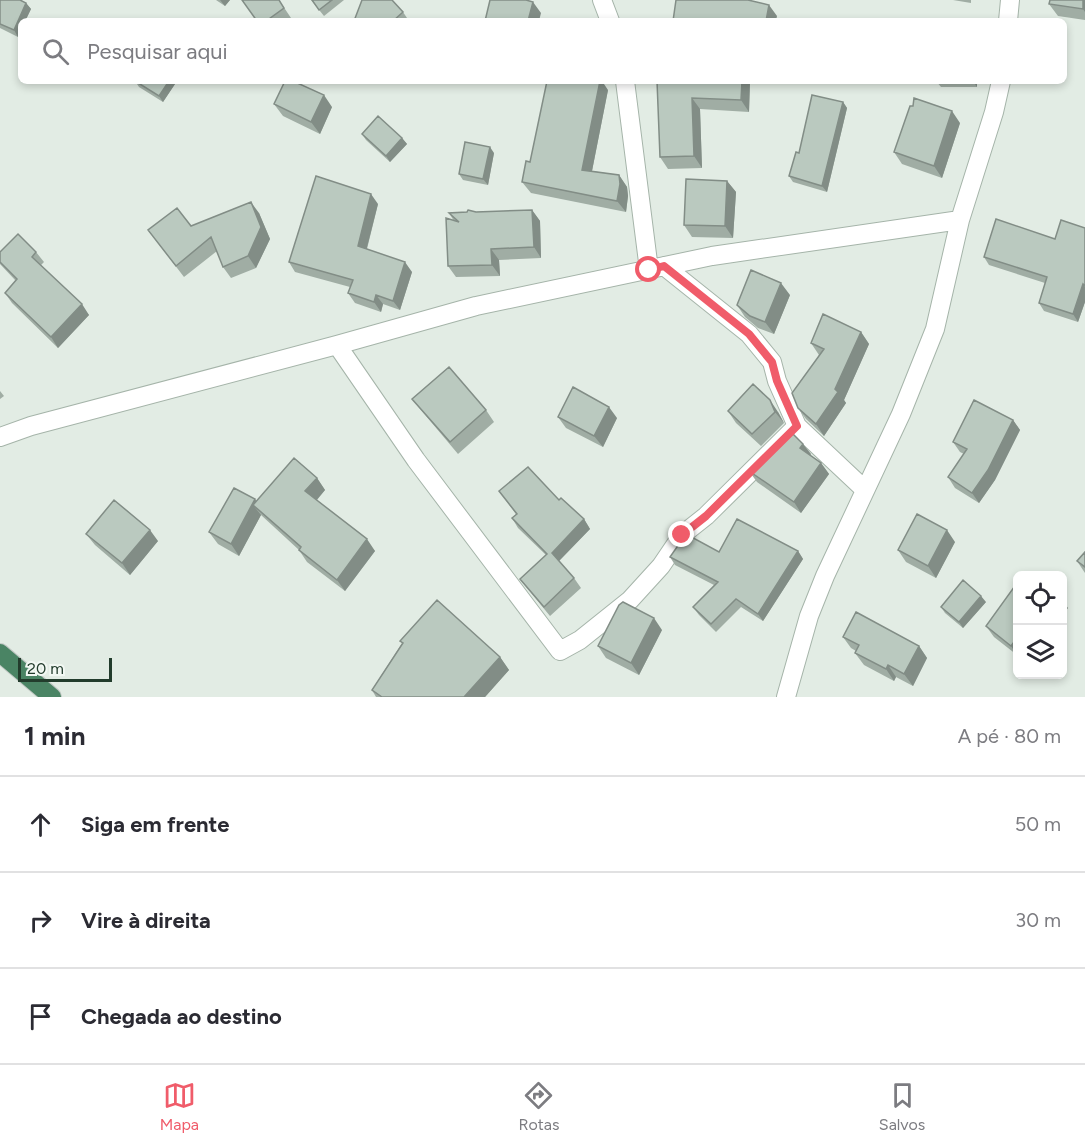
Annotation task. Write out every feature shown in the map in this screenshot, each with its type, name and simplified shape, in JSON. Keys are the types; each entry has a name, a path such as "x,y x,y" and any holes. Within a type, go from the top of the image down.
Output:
{"highway":[{"path":"0,653 52,697"}],"street":[{"path":"602,0 609,18"},
{"path":"1008,18 1010,0"},
{"path":"625,84 656,268 749,334 772,362 777,381 797,426 864,489"},
{"path":"786,697 809,616 864,489 901,414 935,329 960,220 994,112 1000,84"},
{"path":"0,437 31,426 476,306 712,256 960,220"},
{"path":"337,345 416,460 561,651 580,640 630,600 661,566 682,535 706,516 797,426"}],"building":[{"path":"0,0 20,0 26,3 14,30 0,24"},
{"path":"242,0 279,0 284,8 270,18 255,18"},
{"path":"312,0 332,0 319,10"},
{"path":"362,0 392,0 403,12 396,18 355,18"},
{"path":"490,0 533,2 529,18 486,18"},
{"path":"676,0 748,0 769,5 767,18 673,18"},
{"path":"1050,0 1083,0 1083,9 1049,4"},
{"path":"140,84 167,84 159,96"},
{"path":"284,84 300,84 324,95 311,122 274,104"},
{"path":"546,84 599,84 582,170 619,175 617,201 522,182 526,161 530,162"},
{"path":"657,84 742,84 741,100 692,98 694,156 660,157"},
{"path":"812,95 843,102 822,186 789,176 796,152 799,153"},
{"path":"914,98 952,111 934,166 894,152 910,106 913,106"},
{"path":"378,116 402,138 386,156 362,134"},
{"path":"465,142 490,147 483,179 459,174"},
{"path":"316,176 371,194 358,246 405,262 393,301 376,295 374,302 348,293 353,280 289,262"},
{"path":"686,179 727,181 725,226 684,225"},
{"path":"251,202 261,227 248,256 223,267 211,237 176,266 148,230 177,208 191,226"},
{"path":"468,210 476,212 532,210 534,247 491,249 492,265 448,266 446,218 459,222 449,213 467,212"},
{"path":"996,219 1055,239 1061,220 1085,228 1085,286 1083,284 1073,314 1039,303 1047,277 984,257"},
{"path":"18,234 36,252 32,257 82,304 51,337 5,293 17,279 0,262 0,252"},
{"path":"751,270 781,283 765,322 750,316 737,305"},
{"path":"823,314 861,332 835,389 838,392 816,424 798,408 792,393 824,349 811,343"},
{"path":"449,367 486,410 450,442 412,399"},
{"path":"753,384 770,400 775,412 752,434 728,411"},
{"path":"573,387 609,407 594,436 558,417"},
{"path":"974,400 1013,420 988,470 972,493 948,477 967,449 953,442"},
{"path":"790,431 803,444 800,448 821,463 794,502 749,471"},
{"path":"294,458 317,478 305,491 367,539 337,580 299,550 301,547 253,505"},
{"path":"528,467 559,500 561,498 584,519 552,553 574,578 544,607 520,579 547,554 512,518 517,514 499,491"},
{"path":"234,488 255,499 231,544 209,532"},
{"path":"114,500 150,530 122,563 86,534"},
{"path":"917,514 947,530 928,566 898,550"},
{"path":"737,519 798,551 758,614 736,599 711,624 693,607 718,582 670,557 686,534 719,552"},
{"path":"1085,552 1085,567 1077,561"},
{"path":"963,580 981,596 959,622 941,607"},
{"path":"1013,589 1013,643 1011,646 986,626"},
{"path":"437,600 500,657 464,697 382,697 372,690 403,643 400,641"},
{"path":"623,602 654,618 631,663 598,646 619,605"},
{"path":"856,612 919,646 904,674 888,665 886,669 855,653 859,645 843,637"}],"route":[{"path":"649,270 664,266 749,334 772,362 777,381 797,426 706,516 682,535"}]}
